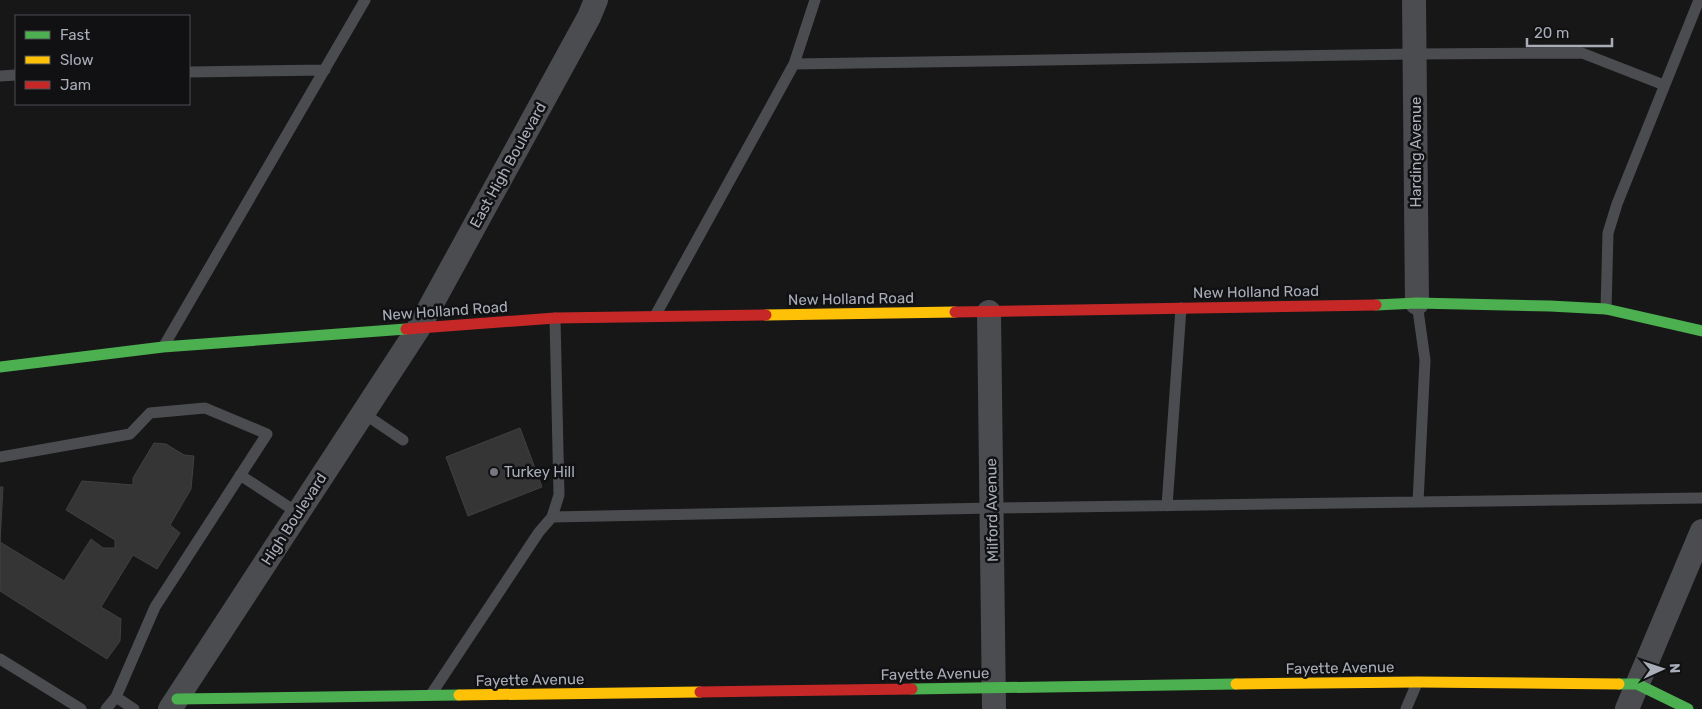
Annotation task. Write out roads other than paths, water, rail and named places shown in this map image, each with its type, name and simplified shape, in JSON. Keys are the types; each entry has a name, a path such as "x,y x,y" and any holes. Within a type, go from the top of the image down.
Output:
{"main road":[{"name":"New Holland Road","path":"0,367 164,347 555,318 654,318 1417,303 1606,309 1702,331"},
{"name":"Fayette Avenue","path":"174,704 431,695 994,698 1417,682 1637,684 1688,709"}],"street":[{"name":"East High Boulevard","path":"418,328 589,17 596,0"},
{"name":"Harding Avenue","path":"1414,0 1417,303"},
{"name":"Milford Avenue","path":"989,312 994,698"},
{"name":"High Boulevard","path":"174,704 418,328"},
{"path":"1627,709 1702,531"}],"lane":[{"path":"164,347 365,0"},
{"path":"654,318 794,64 815,0"},
{"path":"1606,309 1608,233 1617,204 1699,0"},
{"path":"794,64 1582,53 1664,85"},
{"path":"190,72 325,70"},
{"path":"0,76 15,75"},
{"path":"1417,303 1425,360 1418,502"},
{"path":"1168,506 1181,308"},
{"path":"422,709 539,532 552,517 559,495 555,318"},
{"path":"0,457 130,434 150,413 205,408 267,434 155,607 116,697 106,709"},
{"path":"363,414 403,440"},
{"path":"240,475 298,513"},
{"path":"552,517 992,508 1702,498"},
{"path":"0,659 81,709"},
{"path":"1406,709 1417,682"},
{"path":"116,697 134,709"}],"place":[{"name":"Turkey Hill","path":"494,472"}]}
